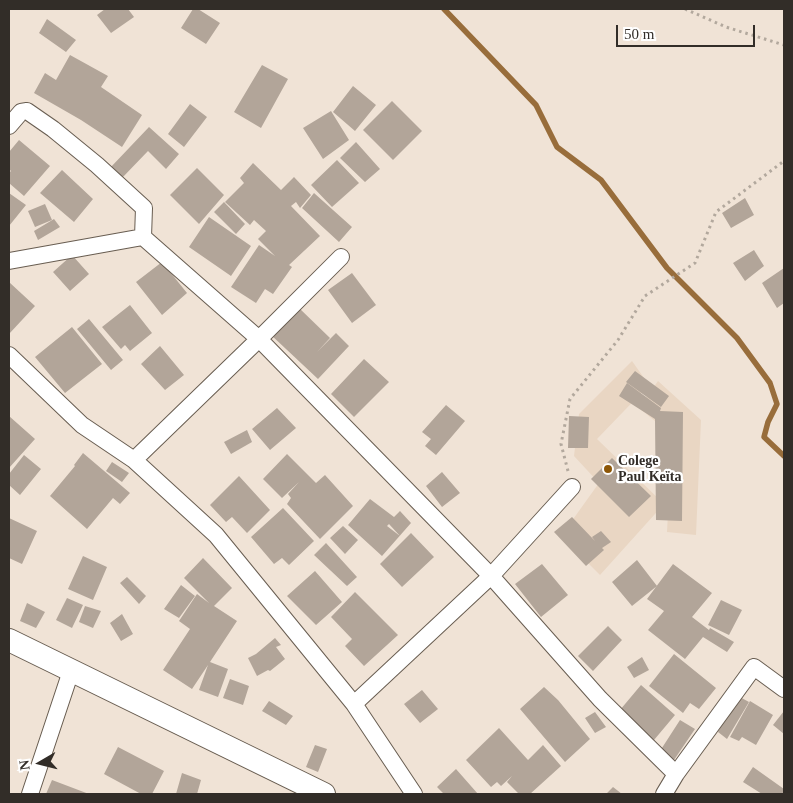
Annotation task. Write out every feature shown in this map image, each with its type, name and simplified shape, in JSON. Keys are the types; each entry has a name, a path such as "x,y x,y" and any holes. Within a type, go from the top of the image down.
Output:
{"main road":[{"path":"9,640 324,794"}],"street":[{"path":"9,126 21,112 27,111 53,129 97,165 144,208 143,237"},
{"path":"9,261 143,237"},
{"path":"143,237 259,339 491,576 600,698 676,774"},
{"path":"134,460 341,257"},
{"path":"9,355 82,425 134,460 216,535 354,704 414,794"},
{"path":"354,704 491,576 572,487"},
{"path":"664,794 676,774 754,667 784,689"},
{"path":"30,794 70,671"}],"path":[{"path":"685,9 726,27 784,45"},
{"path":"572,487 561,444 570,399 618,340 645,296 695,263 716,212 784,161"}],"shaded area":[{"name":"Colege Paul Keïta","path":"632,361 649,385 597,439 664,504 600,575 561,536 599,483 574,456 579,414"},
{"path":"658,381 701,420 696,535 667,532 672,435 639,408"}],"building":[{"path":"105,9 128,9 134,17 111,33 97,15"},
{"path":"193,9 198,9 220,23 206,44 181,28"},
{"path":"47,19 76,40 66,52 39,33"},
{"path":"70,55 108,76 101,87 142,115 122,147 81,120 34,93 45,73 56,80"},
{"path":"262,65 288,79 261,128 234,112"},
{"path":"353,86 376,105 355,131 333,112"},
{"path":"392,101 422,131 393,160 363,130"},
{"path":"190,104 207,117 184,147 168,134"},
{"path":"331,111 349,140 323,159 303,128"},
{"path":"149,127 179,154 166,169 148,151 122,178 110,168"},
{"path":"19,140 50,166 24,196 9,183 9,173 11,171 9,169 9,152"},
{"path":"356,142 380,169 365,182 340,158"},
{"path":"337,160 359,183 332,207 311,185"},
{"path":"253,163 281,190 294,177 311,195 300,208 296,202 291,206 320,236 289,265 292,267 273,294 265,289 256,303 231,287 259,245 275,256 258,239 266,231 254,220 250,225 225,202 244,183 240,178"},
{"path":"197,168 224,195 199,224 170,195"},
{"path":"62,170 93,199 74,222 40,193"},
{"path":"9,193 26,205 9,226"},
{"path":"314,193 352,227 339,242 302,208"},
{"path":"745,198 754,215 731,228 722,213"},
{"path":"224,202 245,224 236,234 214,212"},
{"path":"45,204 52,220 35,227 28,211"},
{"path":"209,217 251,246 231,276 189,247"},
{"path":"54,219 60,227 38,240 34,231"},
{"path":"754,250 764,266 745,281 733,263"},
{"path":"72,255 89,274 70,291 53,272"},
{"path":"162,262 187,293 162,315 136,282"},
{"path":"784,268 784,303 777,308 762,283"},
{"path":"352,273 376,305 352,323 328,290"},
{"path":"9,282 35,306 9,334"},
{"path":"130,305 152,333 130,351 125,345 121,349 102,327"},
{"path":"297,306 330,338 317,352 336,333 349,346 318,379 270,334"},
{"path":"89,319 123,360 111,370 77,329"},
{"path":"72,327 102,364 65,393 35,357"},
{"path":"160,346 184,375 165,390 141,364"},
{"path":"364,359 389,382 354,417 331,394"},
{"path":"635,371 669,396 661,407 626,382"},
{"path":"627,383 661,408 660,411 683,412 682,521 656,520 655,419 619,396"},
{"path":"446,405 465,421 436,455 425,446 431,439 422,432"},
{"path":"277,408 296,428 270,450 252,429"},
{"path":"9,416 35,439 9,468"},
{"path":"569,416 589,417 588,448 568,448"},
{"path":"247,430 252,442 231,454 224,442"},
{"path":"83,453 130,493 120,504 113,498 87,529 50,496 75,466"},
{"path":"287,454 316,483 325,475 353,506 320,539 287,504 291,498 288,494 299,482 282,498 263,479"},
{"path":"24,455 41,469 20,495 9,485 9,474"},
{"path":"612,458 651,496 629,517 591,479"},
{"path":"112,462 129,473 122,482 106,471"},
{"path":"442,472 460,493 442,507 426,486"},
{"path":"239,476 270,510 247,533 232,517 226,522 210,505"},
{"path":"370,499 394,517 400,511 411,523 400,536 382,556 348,525","holes":["389,524 400,536 387,526"]},
{"path":"283,508 314,541 289,565 282,558 274,564 251,537"},
{"path":"572,517 595,541 592,537 601,531 611,542 602,548 604,550 586,566 554,532"},
{"path":"9,518 37,531 22,564 9,558"},
{"path":"343,526 358,540 345,554 330,538"},
{"path":"411,533 434,557 402,587 380,564"},
{"path":"326,543 357,577 347,586 314,555"},
{"path":"83,556 107,567 93,600 68,589"},
{"path":"203,558 232,588 214,606 237,621 210,662 228,669 218,697 199,690 208,665 192,689 163,670 190,629 179,621 197,594 209,603 184,578"},
{"path":"637,560 657,586 632,606 612,582"},
{"path":"542,564 568,595 541,617 515,584"},
{"path":"673,564 712,593 692,617 709,630 710,628 734,642 727,652 703,637 685,659 648,630 664,611 647,599"},
{"path":"315,571 342,602 316,625 287,596"},
{"path":"127,577 146,596 139,604 120,583"},
{"path":"181,585 195,596 179,618 164,609"},
{"path":"355,592 398,635 364,666 345,646 352,639 331,617"},
{"path":"67,598 83,605 72,628 56,620"},
{"path":"721,600 742,610 729,635 708,625"},
{"path":"27,603 45,612 36,628 20,621"},
{"path":"85,606 101,611 93,628 79,622"},
{"path":"122,614 133,634 121,641 110,623"},
{"path":"608,626 622,640 593,671 578,656"},
{"path":"275,638 281,645 276,647 285,659 270,671 268,670 257,676 248,658 256,654"},
{"path":"674,654 716,688 699,709 690,703 683,713 649,686"},
{"path":"642,657 649,670 634,678 627,667"},
{"path":"230,679 249,686 243,705 223,698"},
{"path":"641,685 675,715 654,740 620,710"},
{"path":"544,687 558,700 590,739 565,762 520,709"},
{"path":"422,690 438,709 420,723 404,704"},
{"path":"738,696 749,702 727,739 718,732"},
{"path":"269,701 293,716 286,725 262,711"},
{"path":"750,701 773,715 756,745 742,737 739,741 730,737"},
{"path":"784,711 784,734 773,725"},
{"path":"595,712 606,727 595,733 585,718"},
{"path":"680,720 695,729 674,760 660,751"},
{"path":"499,728 528,760 543,745 561,766 530,794 519,794 507,782 512,776 501,786 497,782 491,787 466,760"},
{"path":"315,745 327,749 318,772 306,767"},
{"path":"118,747 164,771 152,794 141,794 104,774"},
{"path":"753,767 784,789 784,794 762,794 743,782"},
{"path":"456,769 478,794 444,794 437,787"},
{"path":"182,773 201,780 197,794 176,794"},
{"path":"52,780 89,794 46,794"},
{"path":"613,787 622,794 606,794"}],"waterway":[{"path":"444,9 536,105 557,147 601,180 667,268 737,338 770,383 777,404 768,422 764,437 784,456"}],"place":[{"name":"Colege Paul Keïta","path":"608,469"}]}
